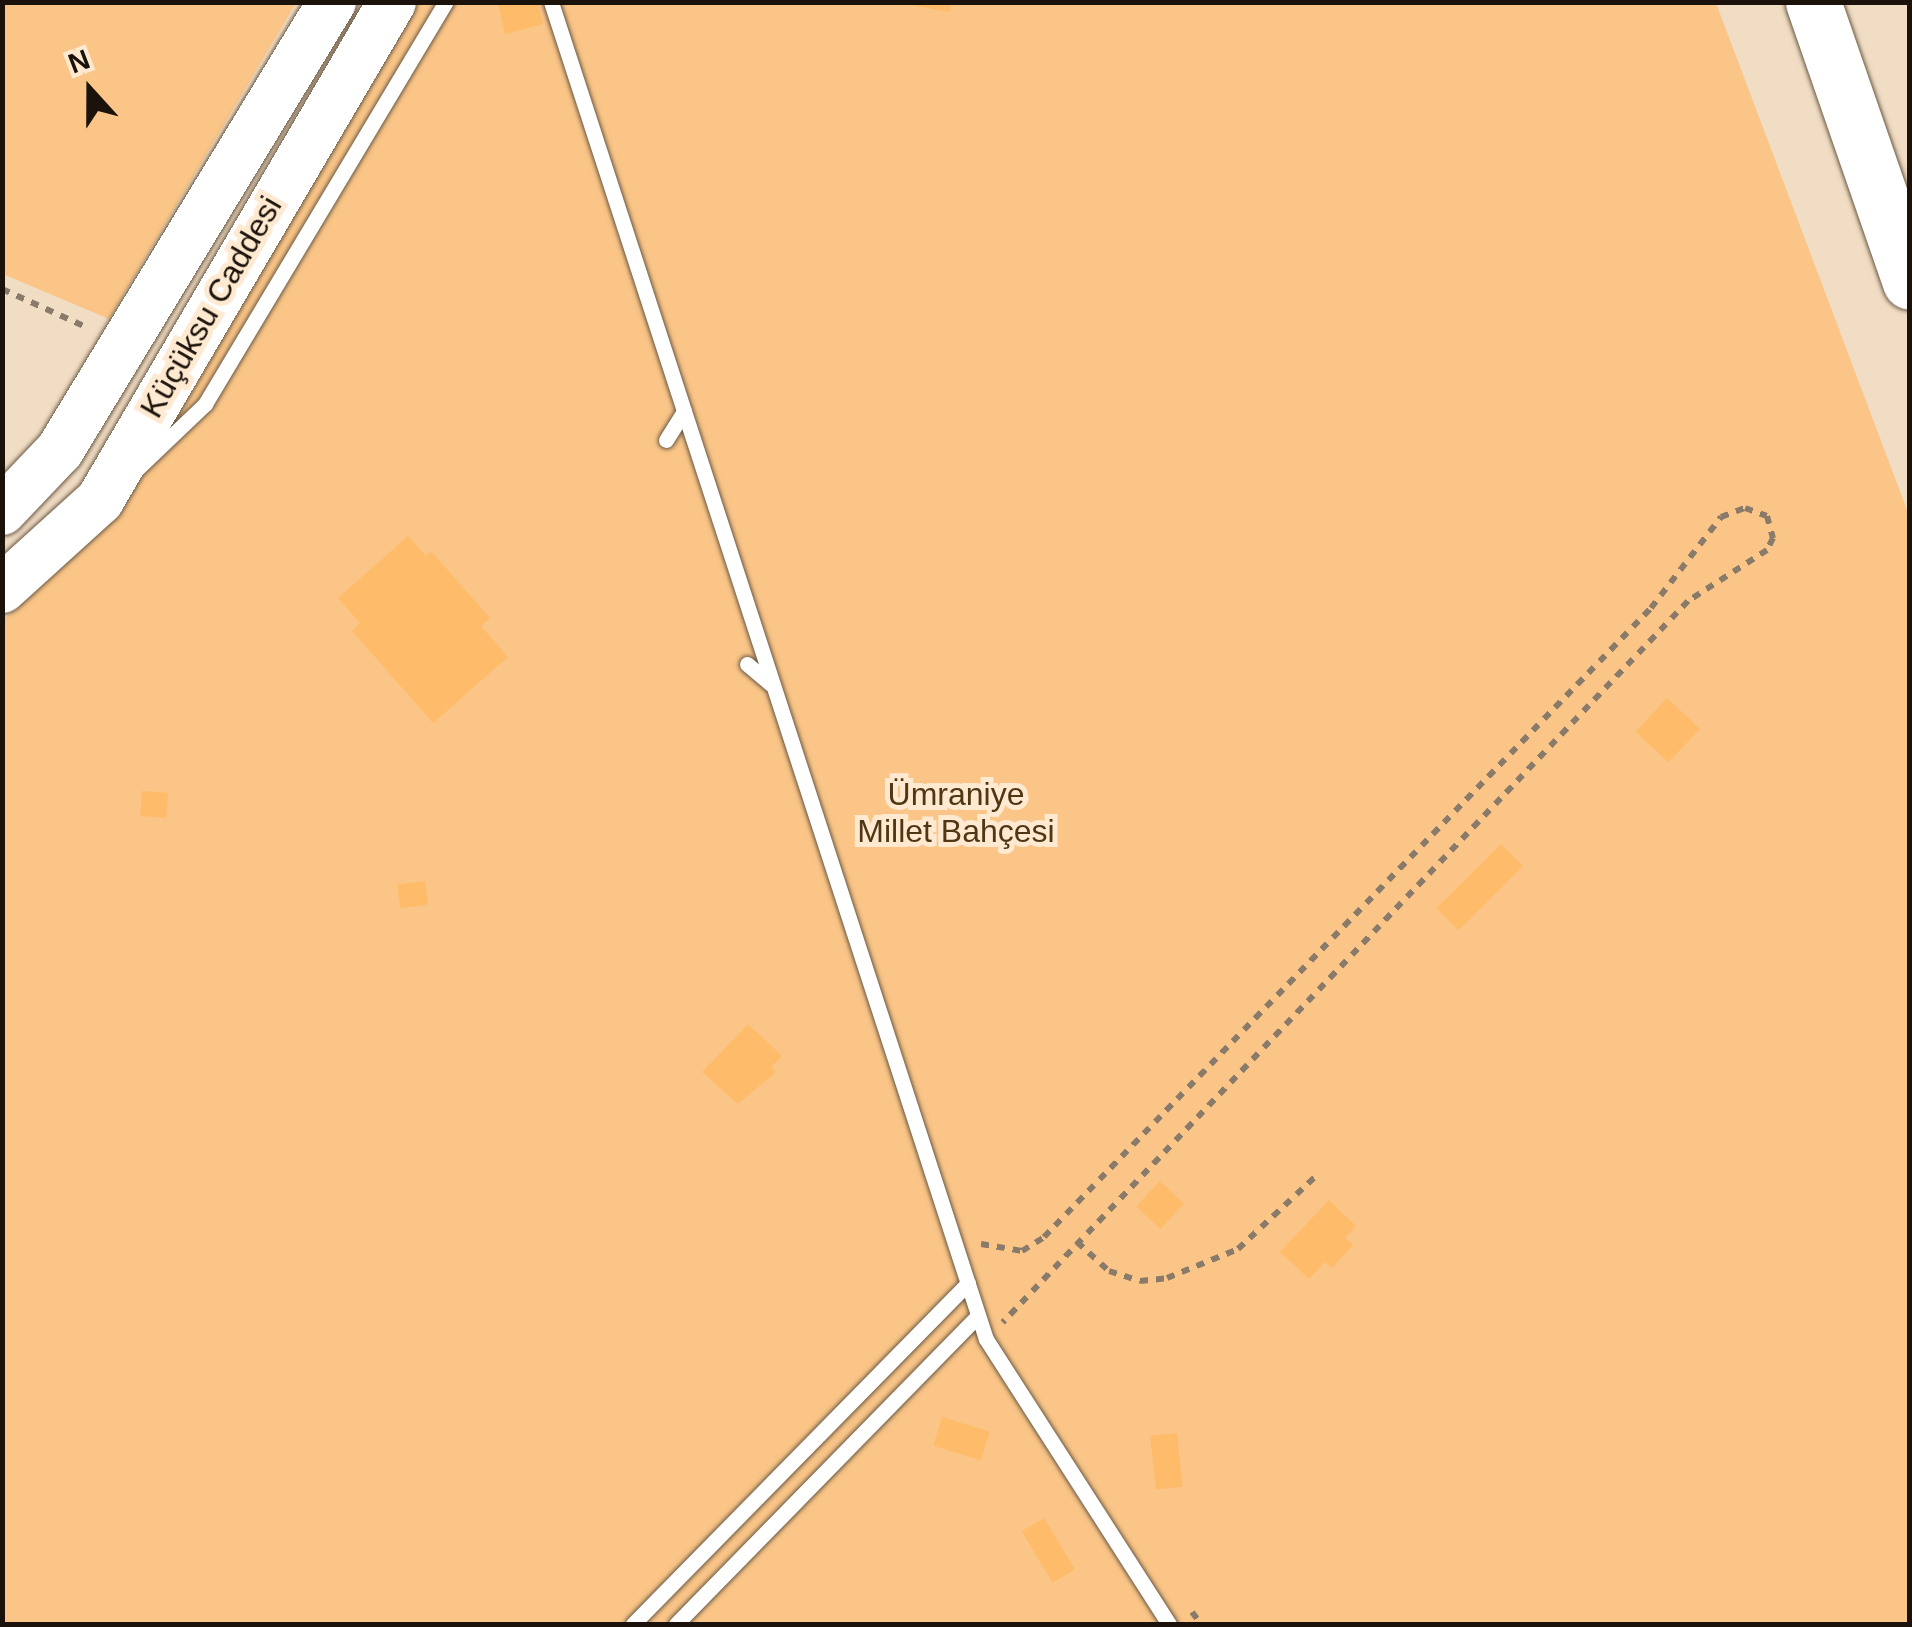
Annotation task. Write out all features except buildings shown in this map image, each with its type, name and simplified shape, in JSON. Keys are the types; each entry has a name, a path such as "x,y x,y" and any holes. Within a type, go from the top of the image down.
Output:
{"highway":[{"path":"1779,2 1844,100"},
{"path":"1813,2 1910,282"}],"main road":[{"name":"Küçüksu Caddesi","path":"2,510 60,450 332,2"},
{"name":"Küçüksu Caddesi","path":"2,589 100,500 392,2"}],"lane":[{"path":"100,500 205,404 446,2"},
{"path":"551,2 968,1283 985,1312 986,1339 1170,1624"},
{"path":"666,440 684,411"},
{"path":"747,664 774,686"},
{"path":"634,1624 968,1283"},
{"path":"676,1624 985,1312"}],"path":[{"path":"2,289 126,345"},
{"path":"975,1252 969,1233 1003,1252 1022,1251 1044,1237 1651,608 1721,517 1745,508 1766,516 1773,538 1767,550 1688,601 999,1326 985,1312"},
{"path":"1077,1242 1109,1271 1140,1281 1167,1278 1238,1249 1316,1176"},
{"path":"1180,1598 1201,1624"}],"green space":[{"path":"2,3 296,3 109,319 3,274"},
{"name":"Ümraniye Millet Bahçesi","path":"400,3 1716,3 1909,515 1909,1624 3,1624 3,620 126,504 365,92"}]}
